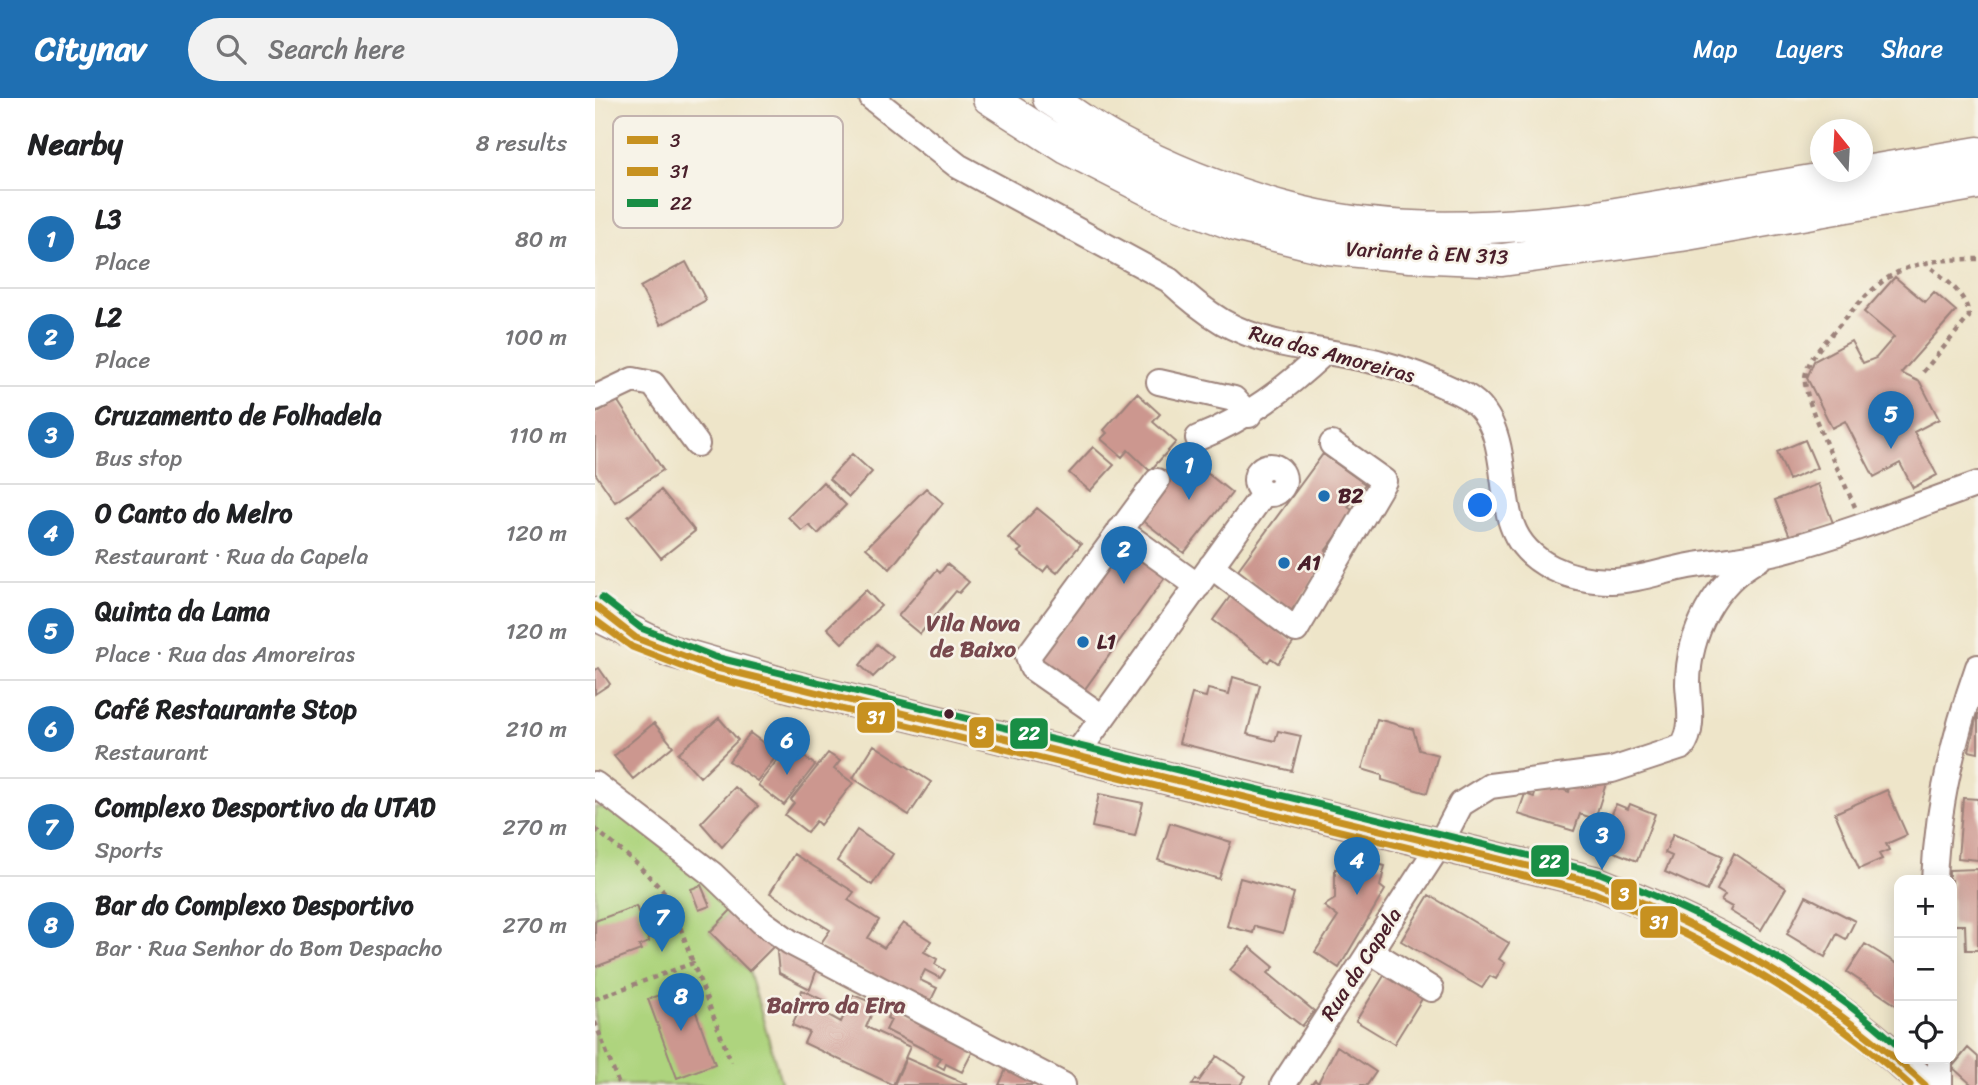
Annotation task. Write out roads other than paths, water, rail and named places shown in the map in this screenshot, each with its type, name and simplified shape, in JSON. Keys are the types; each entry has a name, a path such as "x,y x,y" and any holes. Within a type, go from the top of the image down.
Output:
{"main road":[{"name":"Variante à EN 313","path":"989,98 1067,148 1141,186 1239,226 1328,248 1410,256 1515,258 1681,235 1978,183"},
{"name":"Variante à EN 313","path":"1049,98 1115,141 1209,184 1301,213 1375,223 1468,228 1533,225 1592,218 1978,153"},
{"path":"599,613 644,641 699,661 1597,883 1704,928 1773,967 1827,1003 1893,1055 1925,1085"}],"street":[{"name":"Rua das Amoreiras","path":"872,98 958,166 1169,280 1192,301 1225,323 1256,335 1324,353 1381,363 1464,394 1480,408 1495,434 1511,524 1524,548 1545,564 1572,576 1613,581 1769,554 1978,484"},
{"path":"1198,438 1249,415 1296,380 1324,353"},
{"path":"595,398 633,380 653,384 697,444"},
{"path":"1159,382 1234,399 1249,415"},
{"path":"1120,530 1296,630 1384,481 1332,444"},
{"path":"1101,716 1032,668 1028,656 1157,481"},
{"path":"1075,756 1101,716 1264,494"},
{"name":"Rua da Capela","path":"1283,1085 1440,844 1461,804 1490,786 1612,770 1682,747 1688,736 1690,720 1689,668 1705,616 1727,580 1769,554"},
{"path":"1935,875 1944,794 1964,707 1978,667"},
{"path":"595,784 712,874 782,938 1063,1085"},
{"path":"1370,951 1431,989"},
{"path":"1940,1064 1940,1085"}],"place":[{"name":"Quinta da Lama","path":"1891,449"},
{"name":"B2","path":"1324,496"},
{"name":"L3","path":"1189,500"},
{"name":"A1","path":"1284,563"},
{"name":"L2","path":"1124,584"},
{"name":"L1","path":"1083,642"},
{"name":"Café Restaurante Stop","path":"787,775"},
{"name":"Cruzamento de Folhadela","path":"1602,870"},
{"name":"O Canto do Melro","path":"1357,895"},
{"name":"Complexo Desportivo da UTAD","path":"662,952"},
{"name":"Bar do Complexo Desportivo","path":"681,1031"}],"district":[{"name":"Vila Nova de Baixo","path":"973,636"},
{"name":"Bairro da Eira","path":"836,1005"}]}
